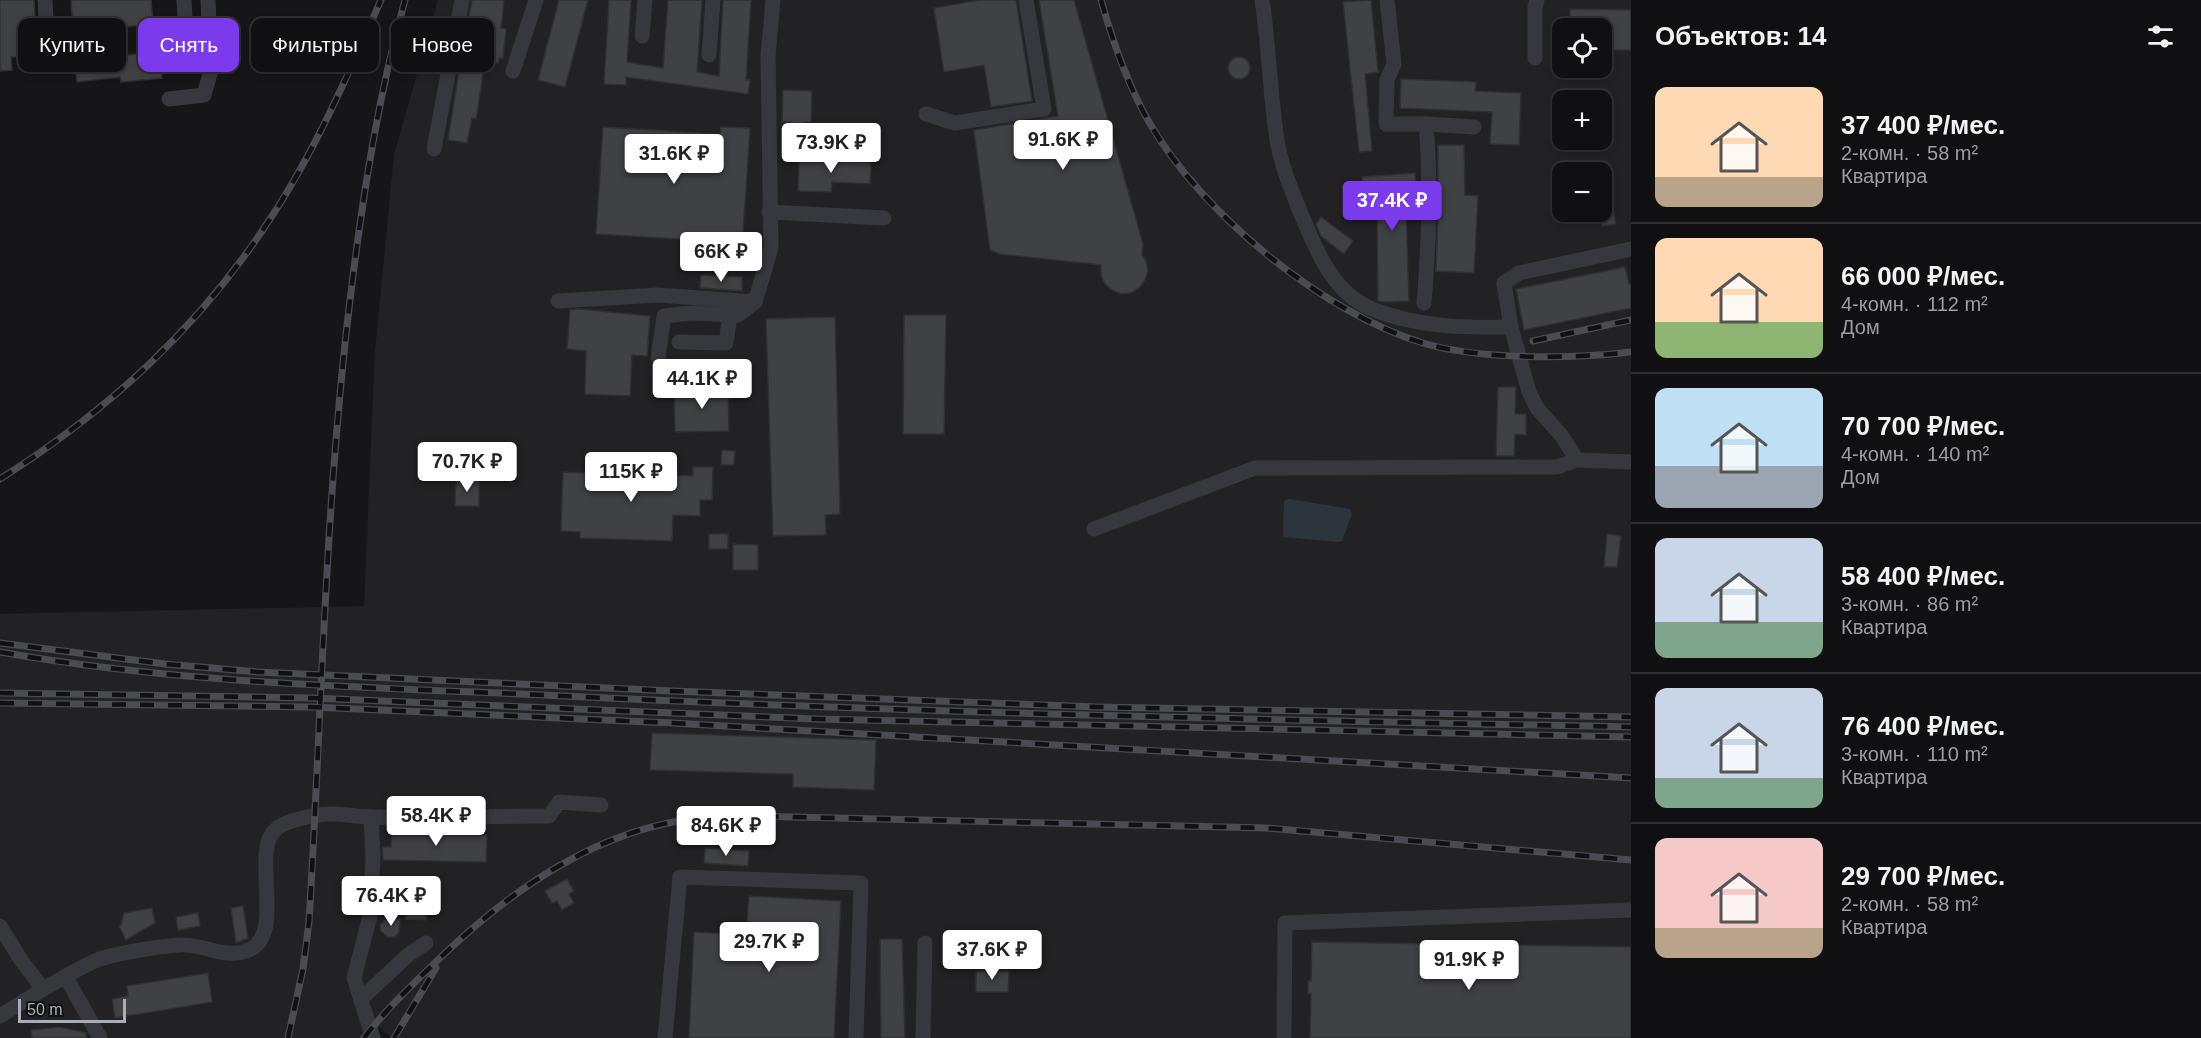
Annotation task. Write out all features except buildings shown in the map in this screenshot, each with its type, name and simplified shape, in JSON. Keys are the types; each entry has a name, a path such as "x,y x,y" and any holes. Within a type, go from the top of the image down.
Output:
{"lane":[{"path":"45,0 46,18"},
{"path":"184,0 185,18"},
{"path":"169,99 204,95 211,70 208,0"},
{"path":"434,149 462,0"},
{"path":"513,71 537,0"},
{"path":"642,36 645,0"},
{"path":"709,56 713,0"},
{"path":"658,358 664,316 691,313 738,315 754,302 771,248 768,56 773,0"},
{"path":"926,114 955,123 1044,109 1026,0"},
{"path":"1262,0 1283,169 1306,230 1318,254 1336,281 1352,297 1371,308 1405,320 1478,328 1511,327"},
{"path":"1387,0 1394,64 1387,80 1386,124 1474,127"},
{"path":"1535,58 1537,0"},
{"path":"1424,303 1427,271 1429,158 1426,124"},
{"path":"769,213 884,218"},
{"path":"1578,460 1561,435 1537,408 1529,392 1511,327 1504,283 1519,273 1631,249"},
{"path":"558,301 658,295 754,302"},
{"path":"679,342 726,343 730,315"},
{"path":"1094,529 1255,468 1557,467 1578,460 1631,462"},
{"path":"0,1016 43,989 97,960 171,945 188,944 226,954 248,951 262,939 266,922 267,846 274,830 291,821 329,814 371,817 549,816 559,802 601,805"},
{"path":"371,817 373,866 370,916 354,978 373,1038"},
{"path":"665,1038 680,877 861,883 856,1038"},
{"path":"1284,1038 1285,923 1631,910"},
{"path":"0,926 21,960 43,989"},
{"path":"361,999 408,955 426,943"},
{"path":"923,1038 925,943"},
{"path":"66,977 100,1038"}],"shaded area":[{"path":"438,0 1631,0 1631,1038 392,1038 379,1027 371,1038 0,1038 0,614 364,606 375,351 394,155 418,72 494,72 494,18 433,18"},
{"path":"1289,499 1350,509 1352,514 1342,541 1283,537 1284,501"}],"railway":[{"path":"0,479 78,425 115,395 182,331 213,296 270,219 302,167 381,0"},
{"path":"288,1038 303,969 309,922 325,603 343,364 367,176 387,70 405,0"},
{"path":"1101,0 1127,78 1149,122 1172,156 1200,191 1232,224 1306,284 1345,309 1385,329 1446,349 1471,353 1554,357 1631,352"},
{"path":"1533,341 1631,320"},
{"path":"0,643 165,664 258,672 672,691 1097,707 1631,717"},
{"path":"0,652 140,672 352,687 964,711 1631,727"},
{"path":"0,693 311,698 816,719 1631,737"},
{"path":"0,703 311,707 672,723 1631,778"},
{"path":"364,1038 442,956 498,907 528,885 592,849 626,835 662,824 699,818 749,816 1267,828 1631,860"},
{"path":"394,1038 436,968"}]}
